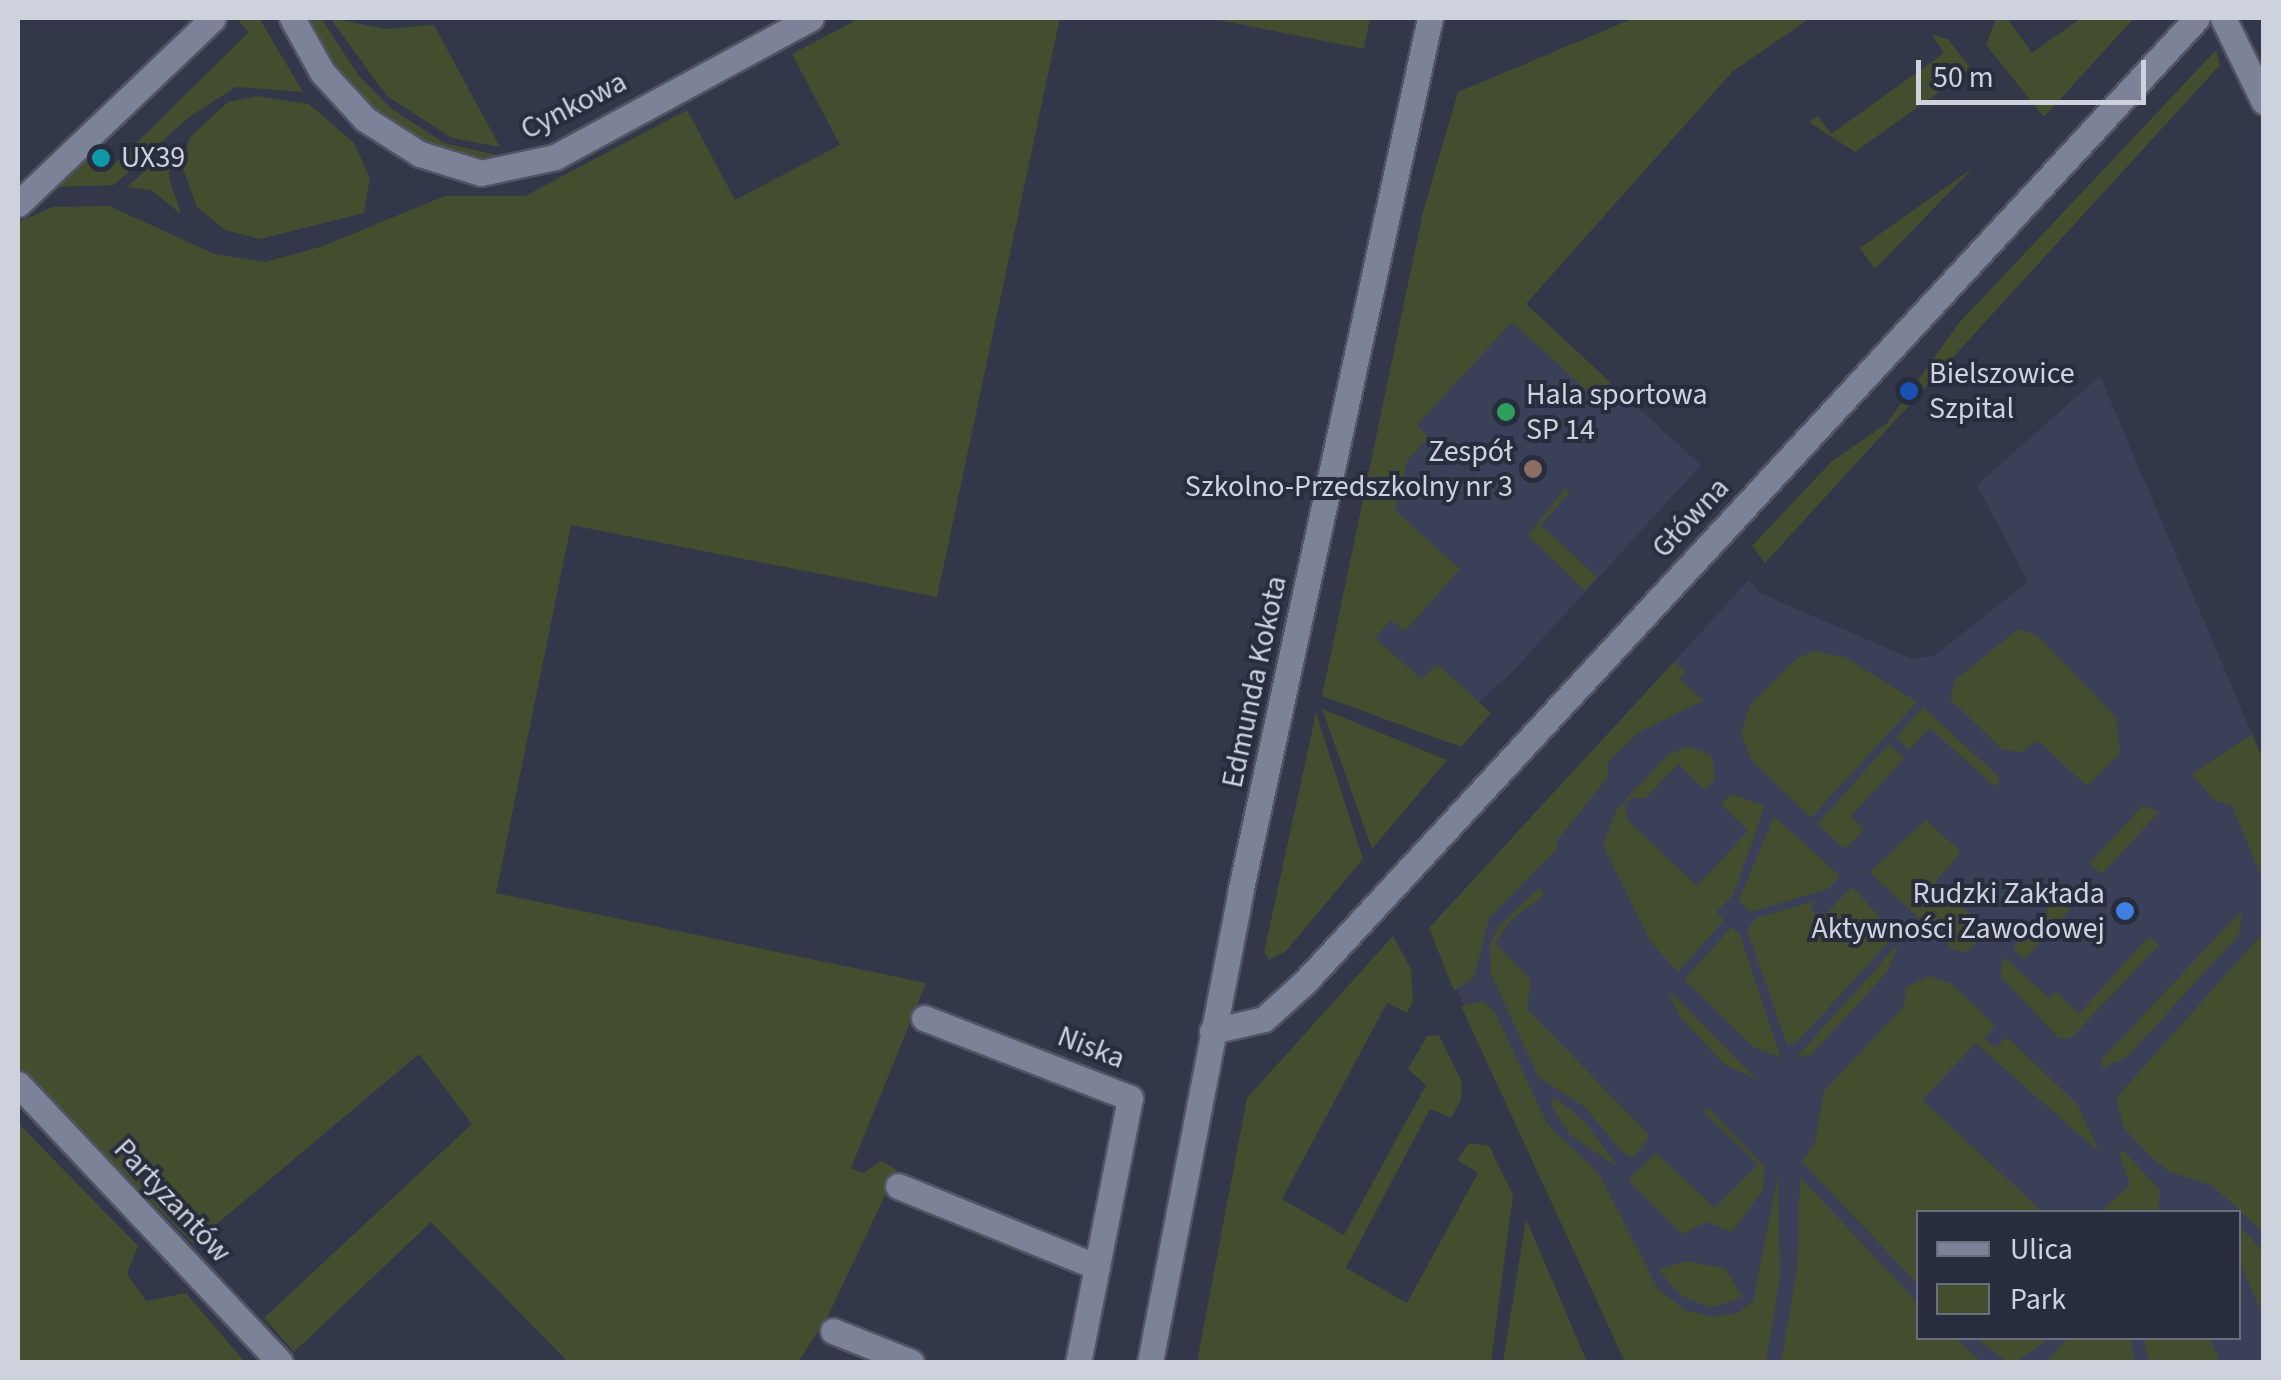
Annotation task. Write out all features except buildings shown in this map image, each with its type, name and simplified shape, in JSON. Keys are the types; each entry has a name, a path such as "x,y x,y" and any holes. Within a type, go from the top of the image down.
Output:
{"street":[{"path":"18,204 213,18"},
{"name":"Cynkowa","path":"292,18 322,72 365,119 420,154 481,173 555,157 811,18"},
{"name":"Edmunda Kokota","path":"1150,1362 1212,1030 1430,18"},
{"name":"Główna","path":"1212,1030 1264,1018 1305,982 2197,18"},
{"path":"2223,18 2264,102"},
{"name":"Niska","path":"924,1018 1130,1098 1078,1362"},
{"name":"Partyzantów","path":"18,1084 280,1362"},
{"path":"898,1186 1097,1267"},
{"path":"834,1331 911,1362"}],"shaded area":[{"name":"Zespół Szkolno-Przedszkolny nr 3","path":"1423,212 1701,465 1513,671 1453,725 1347,630"},
{"path":"2100,376 2263,760 2263,1362 1625,1362 1429,928 1749,580 1760,593 1912,659 1934,656 2028,582 1977,485"}],"green space":[{"path":"236,18 259,18 303,92 236,87 189,117 114,185 57,187 89,156 103,172 119,160 249,32"},
{"path":"304,18 321,18 359,76 392,109 444,143 505,157 482,161 425,144 370,107 328,60"},
{"path":"330,18 386,29 434,25 500,147 452,138 387,96"},
{"path":"860,18 1060,18 937,597 571,525 496,893 926,983 851,1168 863,1173 881,1161 897,1170 827,1318 798,1362 568,1362 431,1222 294,1352 264,1318 472,1124 419,1054 193,1244 18,1067 18,222 53,207 109,206 215,254 265,262 320,247 445,196 525,196 687,110 735,200 840,145 792,54"},
{"path":"1208,18 1370,18 1364,49"},
{"path":"1634,18 1810,18 1732,72 1526,304 1610,382 1595,398 1512,322 1417,425 1428,438 1407,461 1395,510 1460,569 1405,631 1391,620 1375,638 1421,679 1437,664 1491,713 1461,747 1322,696 1423,212 1458,92"},
{"path":"1996,18 2007,18 2032,53 2081,18 2134,18 2044,117 1986,45"},
{"path":"1932,35 1948,39 1971,69 1855,152 1809,122 1818,116 1831,134 1944,53"},
{"path":"2216,50 2220,65 1765,563 1752,546 1831,462 1887,423 1959,323"},
{"path":"257,96 309,104 354,143 370,178 364,213 260,239 225,230 197,207 182,166 190,137 228,102"},
{"path":"170,148 169,178 181,214 151,190 127,187"},
{"path":"1973,168 1875,269 1860,248"},
{"path":"1565,488 1570,492 1541,525 1597,577 1585,591 1528,535"},
{"path":"2018,629 2038,636 2116,717 2120,753 2087,786 2038,741 2021,752 2003,750 1950,699 1955,680"},
{"path":"1814,651 1845,657 1917,702 1811,818 1752,761 1741,734 1750,705 1797,658"},
{"path":"1674,662 1685,672 1680,679 1703,701 1639,732 1608,762 1607,778 1556,842 1558,848 1489,918 1474,977 1454,991 1429,928"},
{"path":"1923,707 2001,779 1995,787 1930,728 1909,750 1896,737"},
{"path":"1322,709 1447,760 1372,849"},
{"path":"1316,713 1363,859 1286,951 1269,960 1264,952"},
{"path":"2252,734 2263,760 2263,881 2232,806 2213,799 2192,774"},
{"path":"1889,744 1904,758 1851,816 1864,829 1845,849 1817,824"},
{"path":"1689,746 1712,756 1715,779 1705,790 1678,764 1645,799 1632,797 1625,804 1627,820 1697,886 1748,831 1721,804 1731,794 1765,806 1733,895 1716,912 1724,920 1678,972 1650,941 1603,844 1617,809 1669,754"},
{"path":"2143,805 2159,812 2102,874 2090,863"},
{"path":"1774,816 1840,876 1828,889 1750,912 1739,900"},
{"path":"1926,820 1961,852 1935,882 1990,932 1966,952 1953,949 1869,872"},
{"path":"1852,887 1896,934 1797,1042 1787,1045 1747,929 1757,918 1815,901 1810,908 1822,918"},
{"path":"1539,888 1545,894 1511,920 1495,943 1531,980 1527,1009 1649,1135 1634,1158 1623,1153 1584,1106 1539,1078 1491,974 1490,944 1498,927"},
{"path":"2066,888 2064,897 2074,905 2024,960 2013,948"},
{"path":"2242,910 2239,935 2127,1057 2102,1068 2103,1058"},
{"path":"1732,927 1740,935 1781,1058 1752,1046 1684,979"},
{"path":"2263,933 2263,1232 2213,1186 2168,1171 2149,1155 2124,1128 2116,1098"},
{"path":"1393,936 1411,969 1413,1001 1407,1013 1387,1003 1282,1199 1344,1235 1426,1085 1408,1069 1427,1036 1439,1035 1462,1082 1461,1100 1451,1118 1430,1109 1346,1268 1407,1303 1478,1173 1457,1160 1469,1143 1489,1146 1513,1195 1491,1362 1197,1362 1247,1098"},
{"path":"2149,936 2159,945 2071,1038 2059,1038 2000,976 2004,957 2049,998 2056,992 2079,1014"},
{"path":"1899,943 1888,971 1812,1054 1796,1058"},
{"path":"1929,976 1950,983 1995,1025 1984,1038 1995,1048 2007,1037 2078,1105 2099,1152 1976,1043 1922,1100 2041,1210 1916,1210 1916,1282 1802,1162 1815,1142 1824,1091 1904,1006 1906,987"},
{"path":"1669,994 1757,1080 1724,1064 1680,1017"},
{"path":"1483,1001 1495,1012 1547,1124 1600,1175 1658,1289 1685,1310 1712,1317 1738,1313 1753,1301 1778,1176 1780,1278 1766,1362 1625,1362 1461,1006"},
{"path":"1556,1098 1586,1123 1618,1167 1570,1135 1550,1103"},
{"path":"1708,1108 1764,1166 1763,1190 1732,1232 1706,1222 1682,1234 1628,1180 1656,1153 1715,1208 1758,1165 1703,1111"},
{"path":"18,1123 138,1246 127,1274 146,1301 186,1293 245,1362 18,1362"},
{"path":"2123,1150 2160,1190 2158,1210 2102,1210 2130,1185 2119,1154"},
{"path":"1800,1177 1916,1301 1916,1340 1957,1340 1982,1362 1781,1362 1797,1269"},
{"path":"1526,1219 1587,1362 1503,1362"},
{"path":"2241,1228 2263,1251 2263,1315 2241,1266"},
{"path":"1685,1261 1725,1268 1742,1297 1711,1308 1680,1295 1659,1270"},
{"path":"1979,1340 2047,1340 2017,1361 2005,1360"},
{"path":"2066,1340 2130,1340 2135,1362 2046,1362"},
{"path":"2144,1340 2210,1340 2220,1362 2149,1362"}],"place":[{"name":"UX39","path":"101,158"},
{"name":"Bielszowice Szpital","path":"1909,391"},
{"name":"Hala sportowa SP 14","path":"1506,412"},
{"name":"Zespół Szkolno-Przedszkolny nr 3","path":"1533,469"},
{"name":"Rudzki Zakłada Aktywności Zawodowej","path":"2125,911"}]}
